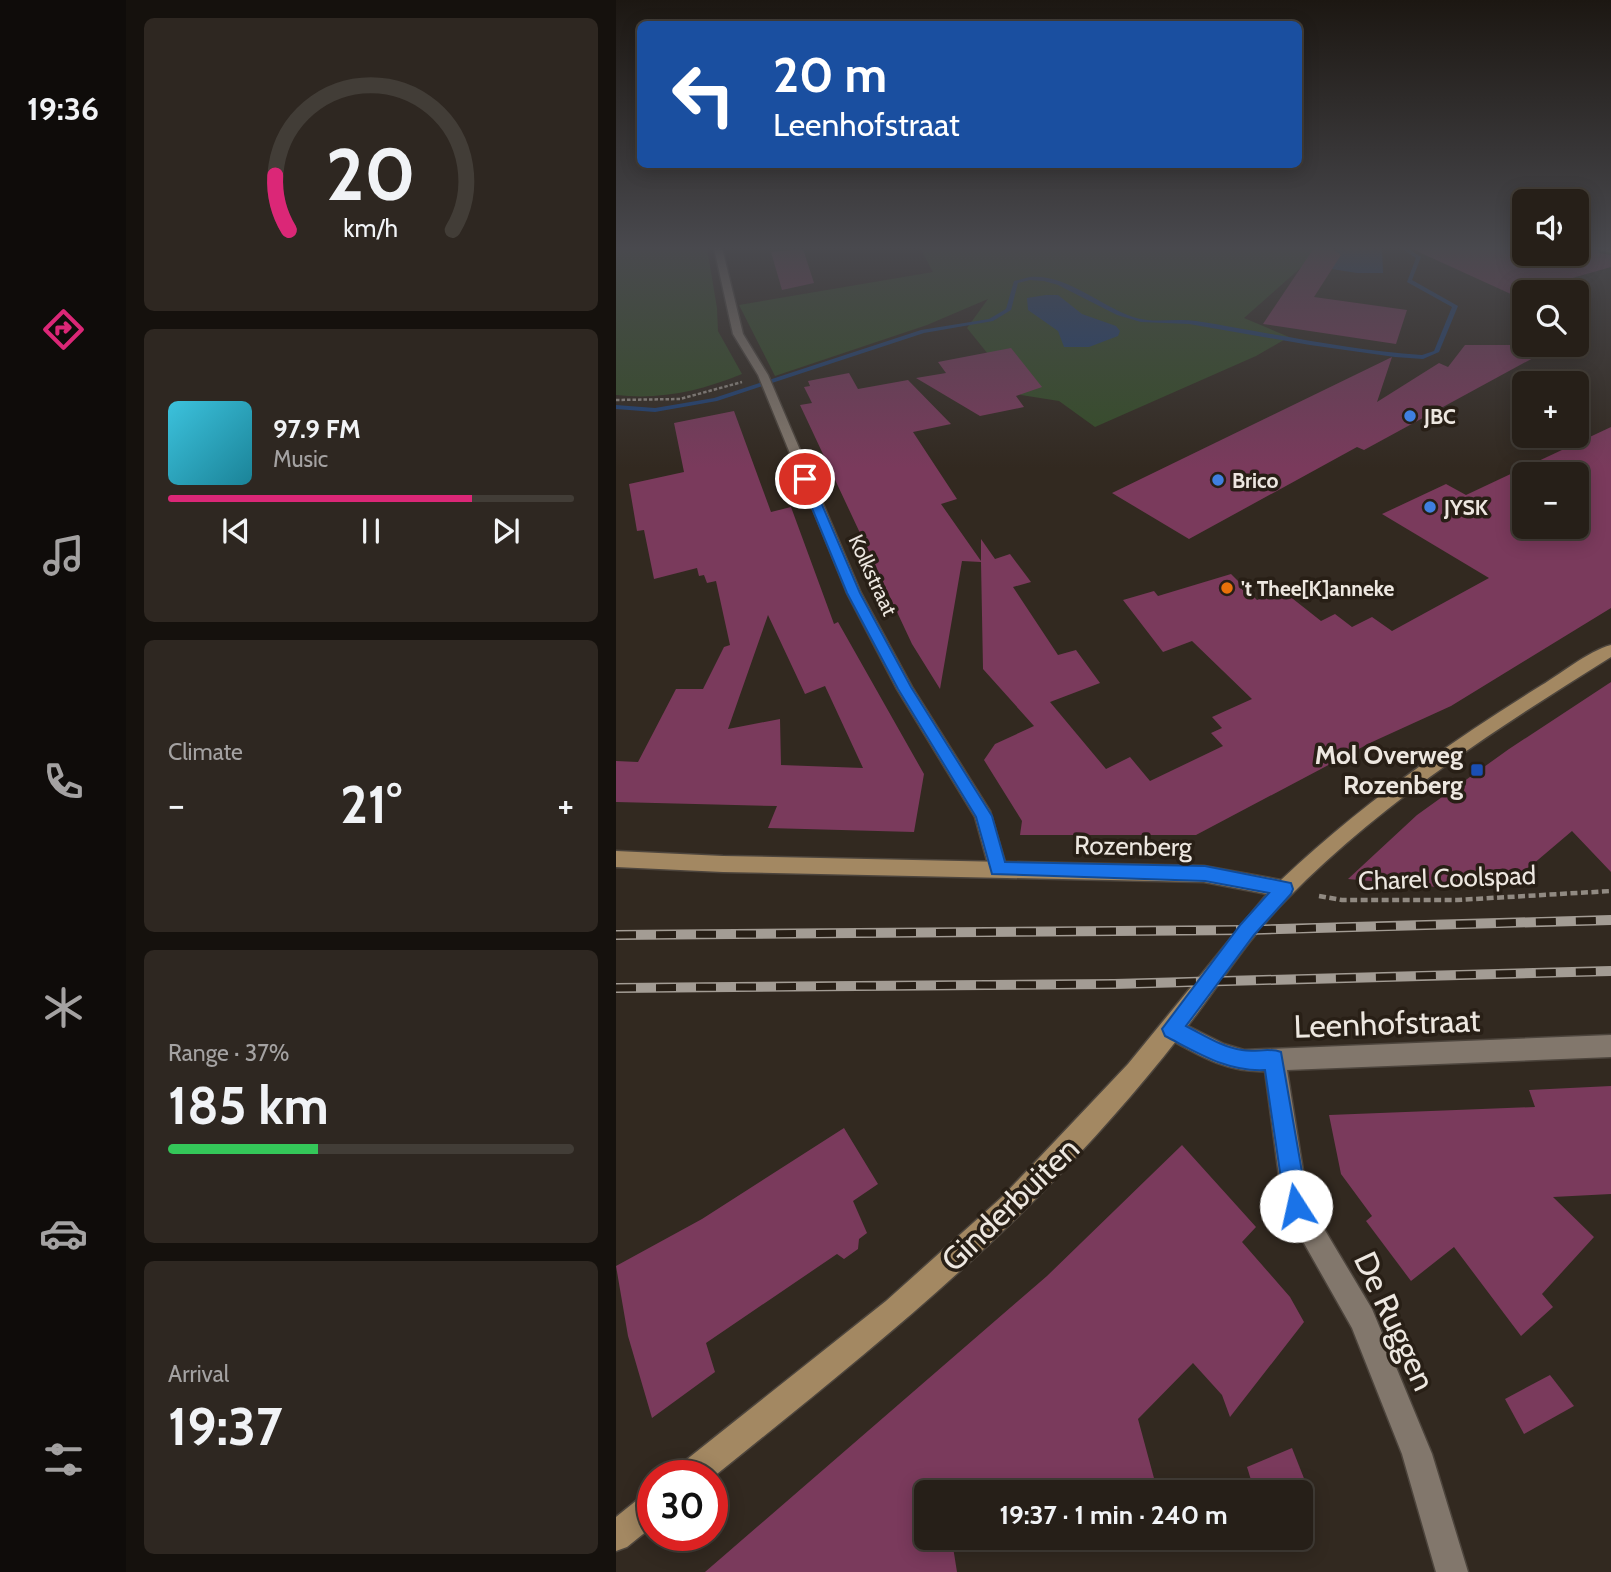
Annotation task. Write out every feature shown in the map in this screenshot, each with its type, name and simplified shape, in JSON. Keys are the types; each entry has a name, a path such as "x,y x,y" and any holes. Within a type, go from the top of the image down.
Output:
{"main road":[{"path":"1285,889 1368,813 1438,761 1611,650"},
{"name":"Rozenberg","path":"616,859 723,864 1205,874 1285,889"},
{"name":"Ginderbuiten","path":"710,1460 931,1280 1010,1206 1085,1130 1172,1029 1247,930 1285,889"},
{"path":"616,1536 637,1520"}],"street":[{"name":"Kolkstraat","path":"735,321 738,334 765,382 853,593 905,689 984,816 998,869"},
{"name":"Leenhofstraat","path":"1172,1029 1220,1054 1244,1061 1611,1046"},
{"name":"De Ruggen","path":"1274,1059 1296,1206 1362,1319 1417,1454 1452,1572"}],"path":[{"path":"616,400 649,402 680,399 765,382"},
{"name":"Charel Coolspad","path":"1285,889 1342,900 1457,900 1611,891"}],"green space":[{"path":"616,321 718,321 718,331 742,374 680,393 616,395"},
{"path":"747,321 936,321 927,325 775,376"},
{"path":"972,321 1252,321 1289,337 1256,356 1095,427 1059,401 1021,395 967,328"}],"water":[{"path":"1044,321 1103,321 1116,326 1120,331 1118,336 1089,347 1064,347 1058,331"}],"building":[{"path":"1265,321 1403,321 1396,344 1263,324"},
{"path":"1465,345 1512,345 1512,357 1535,357 1364,450 1357,447 1189,539 1112,493 1392,357 1377,402 1439,363 1448,367"},
{"path":"1011,348 1042,387 1016,396 1024,407 980,416 916,378 946,373 938,362"},
{"path":"849,373 858,389 908,380 951,424 913,432 957,499 941,504 981,561 981,539 995,559 1010,554 1031,582 1013,587 1058,655 1076,650 1100,683 1050,702 1106,769 1130,757 1150,781 1223,746 1211,733 1222,728 1212,717 1252,699 1192,641 1163,652 1123,600 1154,591 1158,596 1231,574 1257,600 1283,591 1321,621 1335,614 1352,627 1372,617 1392,631 1489,578 1382,514 1446,484 1466,495 1512,473 1512,539 1589,539 1589,462 1536,462 1566,448 1589,448 1589,437 1611,427 1611,608 1451,706 1372,742 1196,835 1020,835 1022,821 984,760 995,744 1034,726 983,669 981,562 962,561 940,689 912,644 800,405 812,403 804,387 810,386 808,381"},
{"path":"734,411 771,512 791,507 834,624 838,622 924,774 914,832 768,828 777,806 616,802 616,761 638,762 676,689 703,689 724,647 730,645 716,581 707,583 704,575 699,576 697,568 654,579 644,530 637,531 629,484 684,472 674,423","holes":["768,615 805,694 825,686 863,768 781,765 780,719 728,729"]},
{"path":"1611,682 1611,872 1572,831 1512,882 1437,887 1348,879 1417,815 1509,749"},
{"path":"1611,1086 1611,1194 1553,1197 1594,1237 1542,1294 1553,1307 1521,1336 1454,1247 1411,1281 1366,1221 1372,1216 1341,1174 1329,1115 1535,1107 1529,1090"},
{"path":"844,1128 878,1184 853,1201 867,1233 859,1239 858,1249 844,1259 837,1254 706,1343 715,1372 652,1418 628,1336 616,1266 702,1219"},
{"path":"1182,1145 1256,1227 1242,1242 1290,1297 1304,1322 1230,1417 1222,1395 1193,1363 1138,1419 1154,1480 914,1480 914,1550 953,1550 957,1572 705,1572 1047,1276"},
{"path":"1550,1375 1574,1406 1524,1434 1505,1399"},
{"path":"1292,1448 1305,1480 1251,1480 1247,1467"}],"waterway":[{"path":"616,407 655,410 715,400 923,331 983,321"},
{"path":"1147,321 1189,322 1338,348 1423,357 1436,352 1449,321"}],"railway":[{"path":"616,935 1247,930 1611,920"},
{"path":"616,988 1114,984 1611,971"}],"place":[{"name":"JBC","path":"1410,416"},
{"name":"Brico","path":"1218,480"},
{"name":"JYSK","path":"1430,507"},
{"name":"'t Thee[K]anneke","path":"1227,588"},
{"name":"Mol Overweg Rozenberg","path":"1477,770"}],"route":[{"path":"805,479 853,593 905,689 984,816 998,869 1205,874 1239,878 1285,889 1230,951 1209,983 1172,1029 1220,1054 1244,1061 1274,1059 1296,1206"}]}
